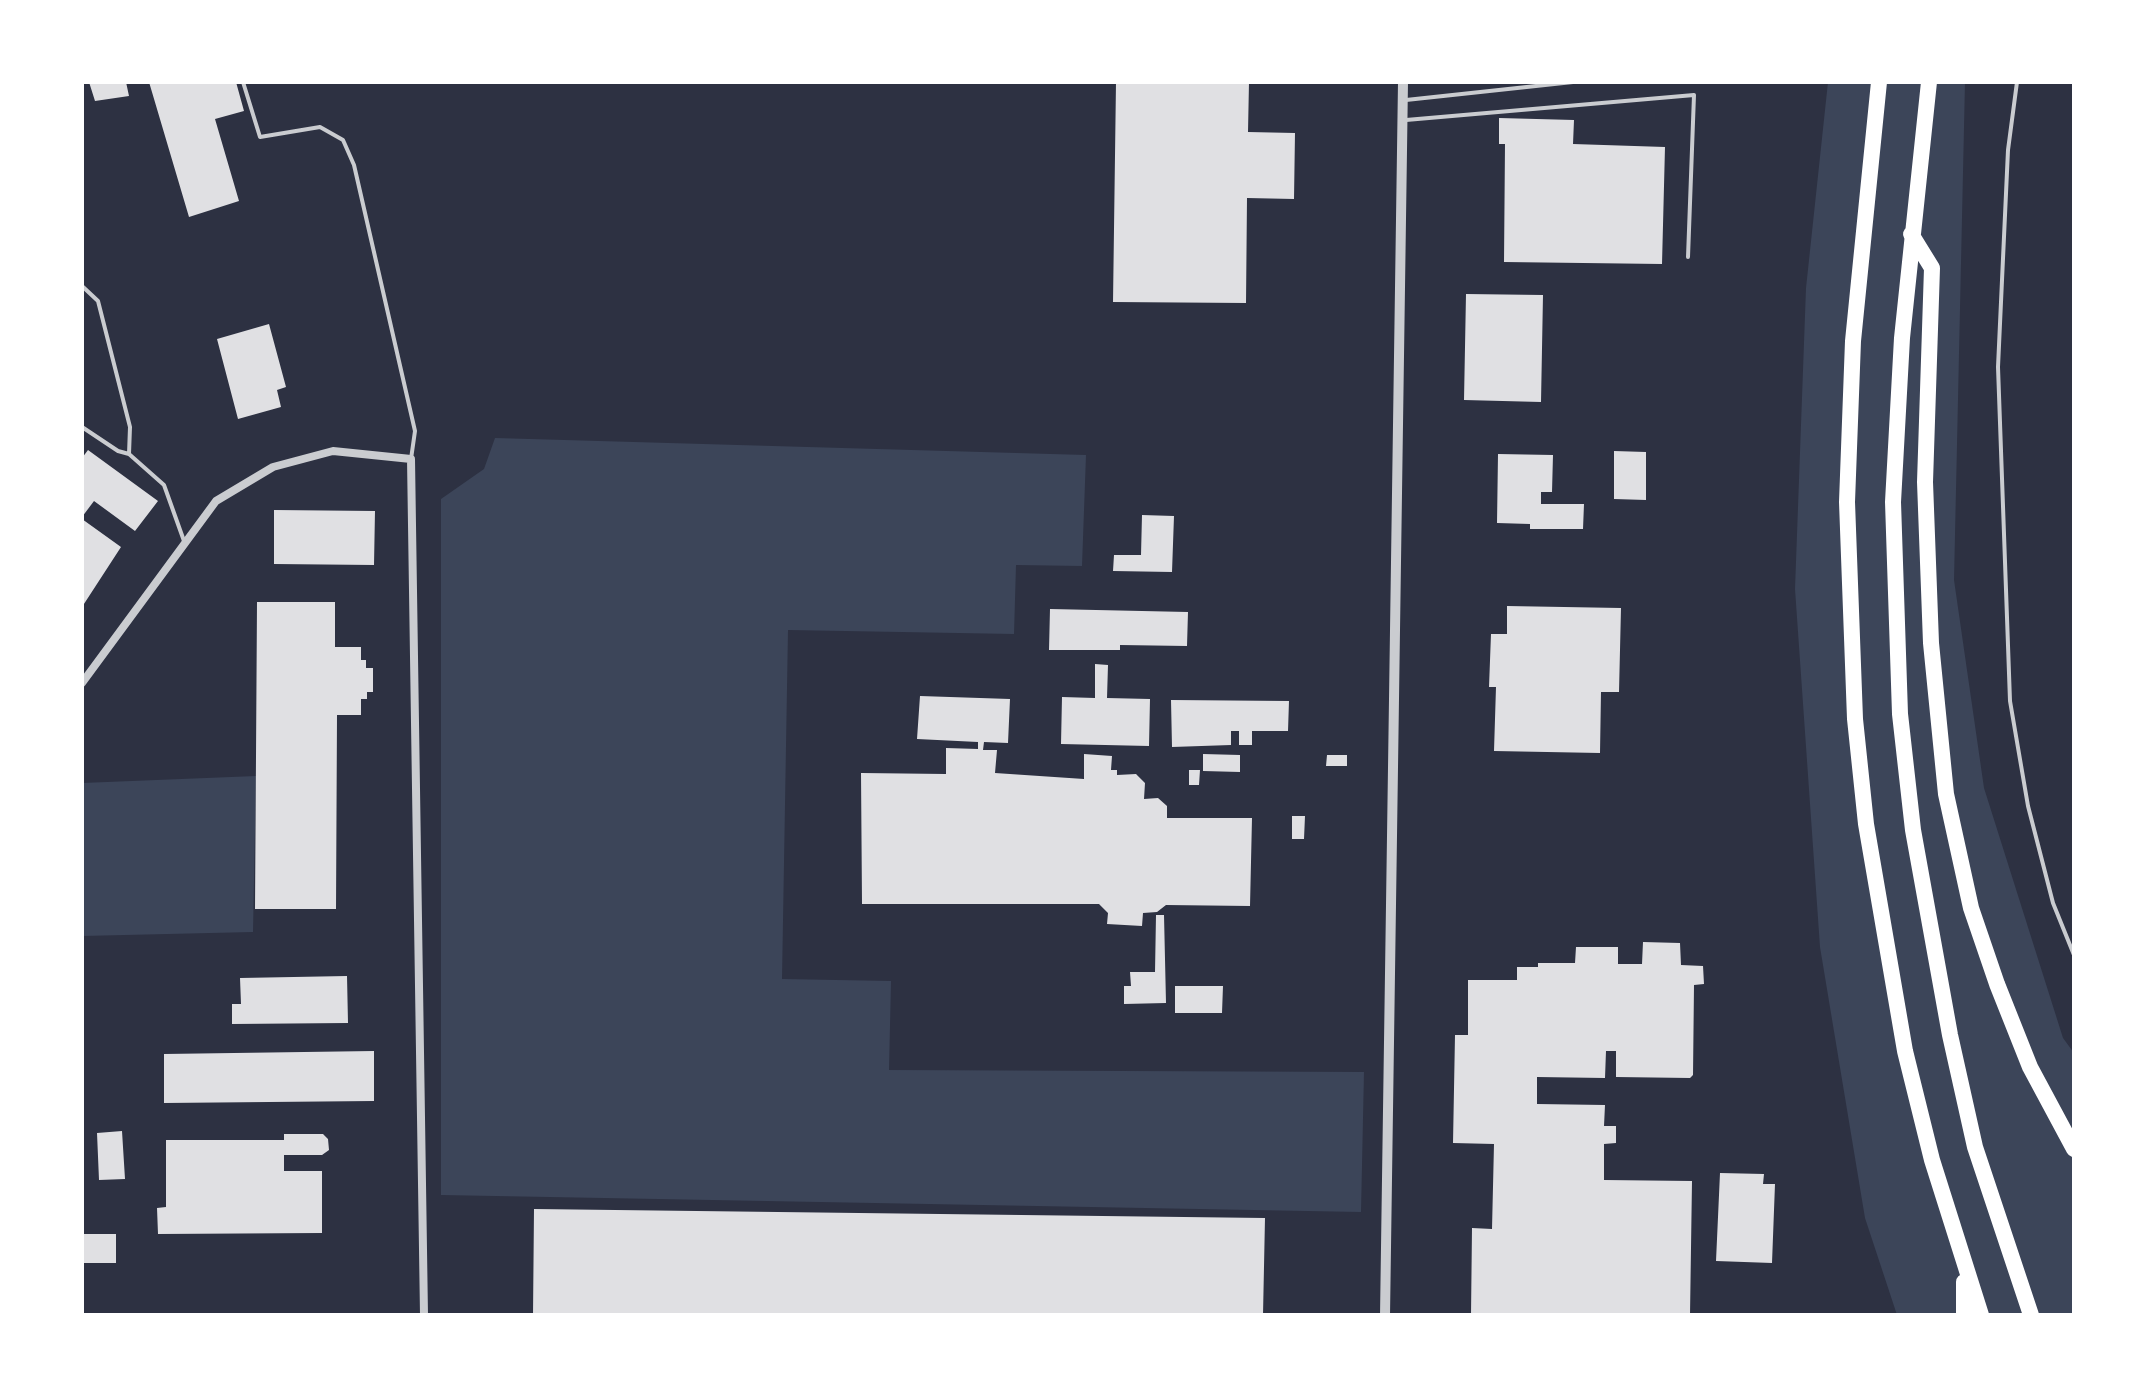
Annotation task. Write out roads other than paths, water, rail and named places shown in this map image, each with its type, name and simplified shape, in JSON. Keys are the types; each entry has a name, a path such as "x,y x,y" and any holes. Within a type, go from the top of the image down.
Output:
{"highway":[{"path":"1879,82 1852,355 1847,502 1855,719 1868,838 1905,1051 1981,1315"},
{"path":"1929,82 1911,234 1893,502 1903,743 1928,927 1953,1049 1975,1147 2031,1315"},
{"path":"1911,234 1932,268 1925,482 1931,643 1946,794 1971,908 1997,984 2030,1067 2074,1149"},
{"path":"1964,1264 1964,1315"}],"street":[{"path":"1385,1315 1403,82"},
{"path":"82,683 216,501 273,467 333,451 411,459 424,1315"}],"lane":[{"path":"243,82 260,137 320,127 343,140 354,165 415,431 411,459"},
{"path":"1404,101 1573,82"},
{"path":"2017,82 2008,150 1998,367 2010,701 2028,806 2053,903 2074,955"},
{"path":"1403,120 1694,95 1688,257"},
{"path":"82,286 98,301 130,427 129,454"},
{"path":"82,427 118,451 129,454 164,485 185,543"}]}
